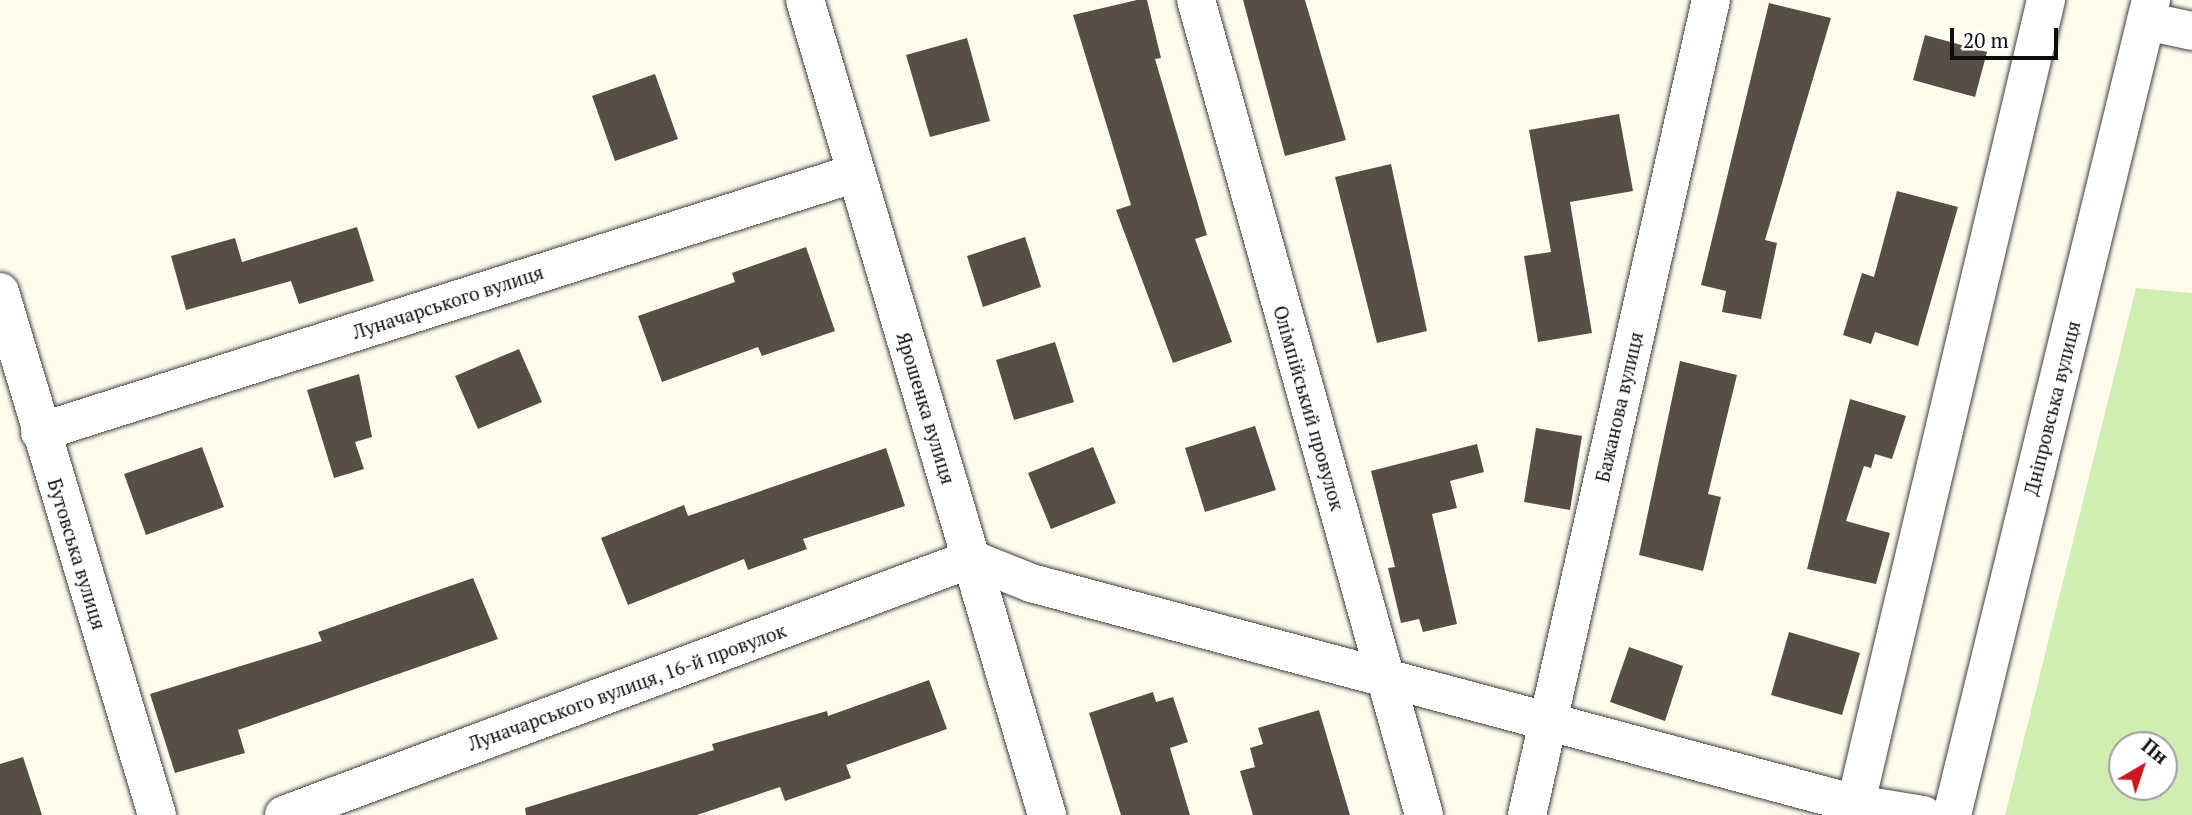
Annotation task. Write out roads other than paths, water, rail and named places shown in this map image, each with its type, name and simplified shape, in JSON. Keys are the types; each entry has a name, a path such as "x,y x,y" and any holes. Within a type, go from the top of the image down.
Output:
{"street":[{"name":"Олімпійський провулок","path":"1196,0 1382,677 1424,815"},
{"name":"Бажанова вулиця","path":"1527,815 1711,0"},
{"path":"1854,809 2046,0"},
{"name":"Ярошенка вулиця","path":"815,1 856,173 1047,815"},
{"path":"2149,10 2192,31"},
{"name":"Дніпровська вулиця","path":"1952,815 2149,10"},
{"name":"Луначарського вулиця","path":"40,432 856,173"},
{"name":"Бутовська вулиця","path":"0,292 40,432 158,815"},
{"path":"971,559 1031,583 1548,721 1854,809 1923,815"},
{"name":"Луначарського вулиця, 16-й провулок","path":"284,815 971,559"}]}
